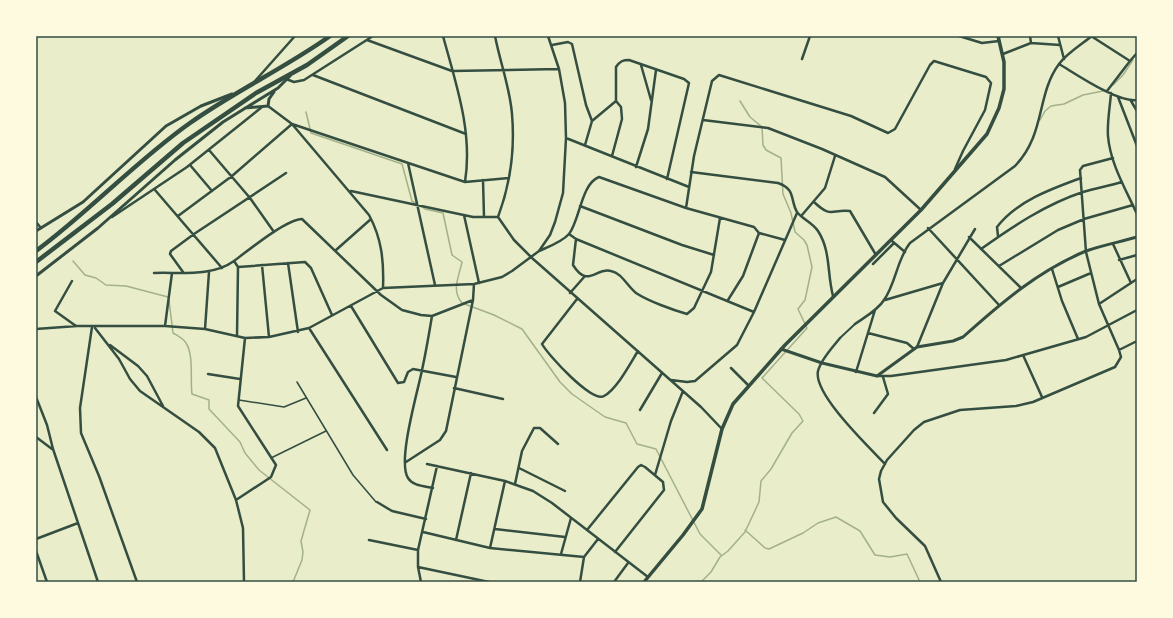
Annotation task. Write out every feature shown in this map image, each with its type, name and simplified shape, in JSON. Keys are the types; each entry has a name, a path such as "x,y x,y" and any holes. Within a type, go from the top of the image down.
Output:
{"highway":[{"path":"36,251 68,226 169,139 190,123 242,90 289,64 330,36"},
{"path":"36,262 112,204 183,143 256,93 294,72 348,36"}],"main road":[{"path":"644,582 684,535 702,509 722,429 733,404 781,349 833,296 892,242 954,174 987,134 994,120 1004,89 1005,70 1003,54 998,36"}],"street":[{"path":"254,83 296,36"},
{"path":"286,80 298,82 313,75 373,36"},
{"path":"443,36 461,102 466,134 468,166 465,182"},
{"path":"495,36 512,114 509,178 498,217"},
{"path":"36,329 76,326 166,326 205,329 246,338 268,337 298,332 310,328 383,288 474,284 502,276 532,258 539,251 550,235 563,193 566,138 565,103 559,69 548,36"},
{"path":"802,59 810,36"},
{"path":"959,36 982,43 1000,41"},
{"path":"1030,36 1031,43"},
{"path":"1058,36 1064,59"},
{"path":"885,464 840,416 829,401 818,375 822,363 840,338 855,324 875,310 884,300 910,243 928,228 1015,166 1025,156 1037,131 1048,87 1059,64 1064,59 1091,36 1130,61"},
{"path":"368,40 452,71 559,69"},
{"path":"552,45 568,42 572,44 586,105 592,121"},
{"path":"1003,54 1031,43 1060,45"},
{"path":"1107,91 1137,53"},
{"path":"612,156 622,119 621,107 616,101 616,66 624,60 629,60 684,79 689,83 667,179"},
{"path":"686,208 691,172 712,81 716,76 723,74 851,116 888,133 895,129 933,62 937,61 986,77 991,83 985,110 962,151 954,174"},
{"path":"641,64 646,87 652,103"},
{"path":"1059,64 1118,97 1131,101 1137,100"},
{"path":"636,167 644,144 652,103 656,70"},
{"path":"268,106 271,94 294,72"},
{"path":"313,75 392,107 466,134"},
{"path":"36,276 104,222 161,170 243,109 278,88"},
{"path":"36,231 83,202 166,126 201,106 242,90"},
{"path":"1111,93 1108,136 1113,158 1137,214"},
{"path":"1118,97 1137,146"},
{"path":"585,145 592,121 616,101"},
{"path":"1131,101 1137,111"},
{"path":"243,109 268,106 292,124 350,191 371,219 383,252 383,288"},
{"path":"104,222 155,190 263,107"},
{"path":"703,120 768,128 822,149 885,177 921,210"},
{"path":"292,124 465,182 509,178"},
{"path":"178,216 232,176 292,124"},
{"path":"566,138 689,187"},
{"path":"209,150 250,198 274,232"},
{"path":"802,215 825,188 835,156"},
{"path":"941,582 925,546 896,518 883,502 879,480 885,464 914,430 933,418 960,410 1025,404 1115,367 1121,357 1099,304 1086,252 1080,170 1083,166 1113,158"},
{"path":"408,162 435,285"},
{"path":"190,164 212,191"},
{"path":"670,380 687,382 695,381 737,346 754,312 797,213 790,190 783,184 691,172"},
{"path":"184,272 170,253 194,234 286,173"},
{"path":"539,251 569,234 589,186 594,179 602,177 686,208 754,227 759,233 785,240"},
{"path":"998,236 997,227 1010,212 1026,202 1081,178"},
{"path":"483,180 484,217"},
{"path":"980,249 998,236 1045,209 1082,192 1122,182"},
{"path":"155,190 222,268"},
{"path":"350,191 464,215 498,217"},
{"path":"814,202 826,212 831,213 850,211 876,256"},
{"path":"999,266 1048,235 1084,219 1133,205"},
{"path":"580,206 682,245 714,255"},
{"path":"797,213 802,215 815,227 824,243 833,296"},
{"path":"464,215 479,283"},
{"path":"498,217 514,240 532,258 570,293 701,406 722,429"},
{"path":"570,293 585,276 610,271 618,274 637,294 688,314 692,312 711,272 720,218"},
{"path":"154,273 209,272 222,268 274,232 293,221 302,219 378,292 394,306 402,310 420,316 432,316 473,300"},
{"path":"336,250 371,219"},
{"path":"36,222 40,228"},
{"path":"928,228 999,305"},
{"path":"915,348 942,283 969,237 976,229"},
{"path":"728,300 743,276 759,233"},
{"path":"569,234 576,239 728,300 754,312"},
{"path":"969,237 1020,287"},
{"path":"877,376 915,348 953,341 963,337 1020,287 1052,269 1086,252 1137,237"},
{"path":"576,239 573,265 585,276"},
{"path":"873,264 892,242 905,252"},
{"path":"1113,244 1131,284"},
{"path":"1119,260 1137,255"},
{"path":"234,261 238,267 238,336"},
{"path":"238,267 302,262 308,264 332,315"},
{"path":"288,263 298,332"},
{"path":"262,265 268,337"},
{"path":"1052,269 1067,313 1078,339"},
{"path":"205,329 209,272"},
{"path":"166,326 172,273"},
{"path":"1058,287 1091,273"},
{"path":"1099,304 1137,279"},
{"path":"72,281 55,311 76,326"},
{"path":"884,300 942,283"},
{"path":"406,462 428,448 444,435 473,300 474,284"},
{"path":"577,299 542,344 584,390 598,397 604,396 614,386 638,351"},
{"path":"351,306 398,383 404,382 410,370 422,370 456,377"},
{"path":"856,372 875,310"},
{"path":"781,349 822,363 883,377 990,363 1023,355 1078,339 1108,326 1137,310"},
{"path":"432,316 407,442 406,474 411,481 433,488"},
{"path":"93,327 107,343 130,379 148,396 199,432 215,448 236,500 244,538 244,582"},
{"path":"93,327 80,408 81,433 99,476 137,582"},
{"path":"310,328 387,450"},
{"path":"868,333 907,343 915,348"},
{"path":"236,500 271,477 276,466 241,414 238,400 246,338"},
{"path":"1119,350 1137,341"},
{"path":"107,343 123,354 147,376 164,408"},
{"path":"119,360 123,354"},
{"path":"1023,355 1042,397"},
{"path":"731,368 749,386"},
{"path":"640,410 662,373"},
{"path":"208,374 240,379"},
{"path":"874,413 888,394 883,377"},
{"path":"454,388 503,398"},
{"path":"655,474 671,421 683,391"},
{"path":"148,396 155,392"},
{"path":"36,397 47,425 53,449 98,582"},
{"path":"515,484 522,450 531,432 536,427 546,432 558,444"},
{"path":"36,437 53,449"},
{"path":"427,464 505,481 539,495 648,577"},
{"path":"421,582 418,567 418,550 438,466"},
{"path":"586,530 641,466 655,474 665,487 615,552"},
{"path":"519,468 565,491"},
{"path":"456,540 471,473"},
{"path":"490,548 505,481"},
{"path":"377,502 383,507 392,511 426,519"},
{"path":"561,554 571,518"},
{"path":"36,539 78,523"},
{"path":"494,529 565,537"},
{"path":"423,532 490,548 584,557"},
{"path":"369,540 418,550"},
{"path":"580,582 584,557 598,540"},
{"path":"36,551 47,582"},
{"path":"614,582 628,563"},
{"path":"418,567 489,582"}],"lane":[{"path":"297,382 353,475 377,502"},
{"path":"238,400 284,407 306,398"},
{"path":"271,458 326,431"}],"waterway":[{"path":"1113,85 1123,75 1133,60"},
{"path":"1040,120 1045,111 1051,106 1064,104 1083,95 1103,91"},
{"path":"701,582 711,572 720,557 728,551 745,532 759,502 761,481 771,469 792,433 803,421 799,414 762,378 807,328 798,309 805,300 812,267 807,245 795,232 791,213 783,194 781,158 766,150 763,145 762,127 750,117 740,101"},
{"path":"306,112 311,133 402,164 412,201 417,204"},
{"path":"421,206 425,209 443,213 452,255 462,262 456,288 462,303 494,315 522,329 560,382 572,394 605,417 626,423 637,444 656,449 700,534 721,555"},
{"path":"73,261 85,275 96,278 106,285 126,286 168,297"},
{"path":"169,300 173,333 185,341 190,354 192,394 209,400 209,409 240,442 245,453 259,470 310,510 301,541 303,552 302,560 293,582"},
{"path":"745,530 765,548 769,549 803,533 818,523 836,517 860,531 875,555 890,557 907,554 920,582"}]}
